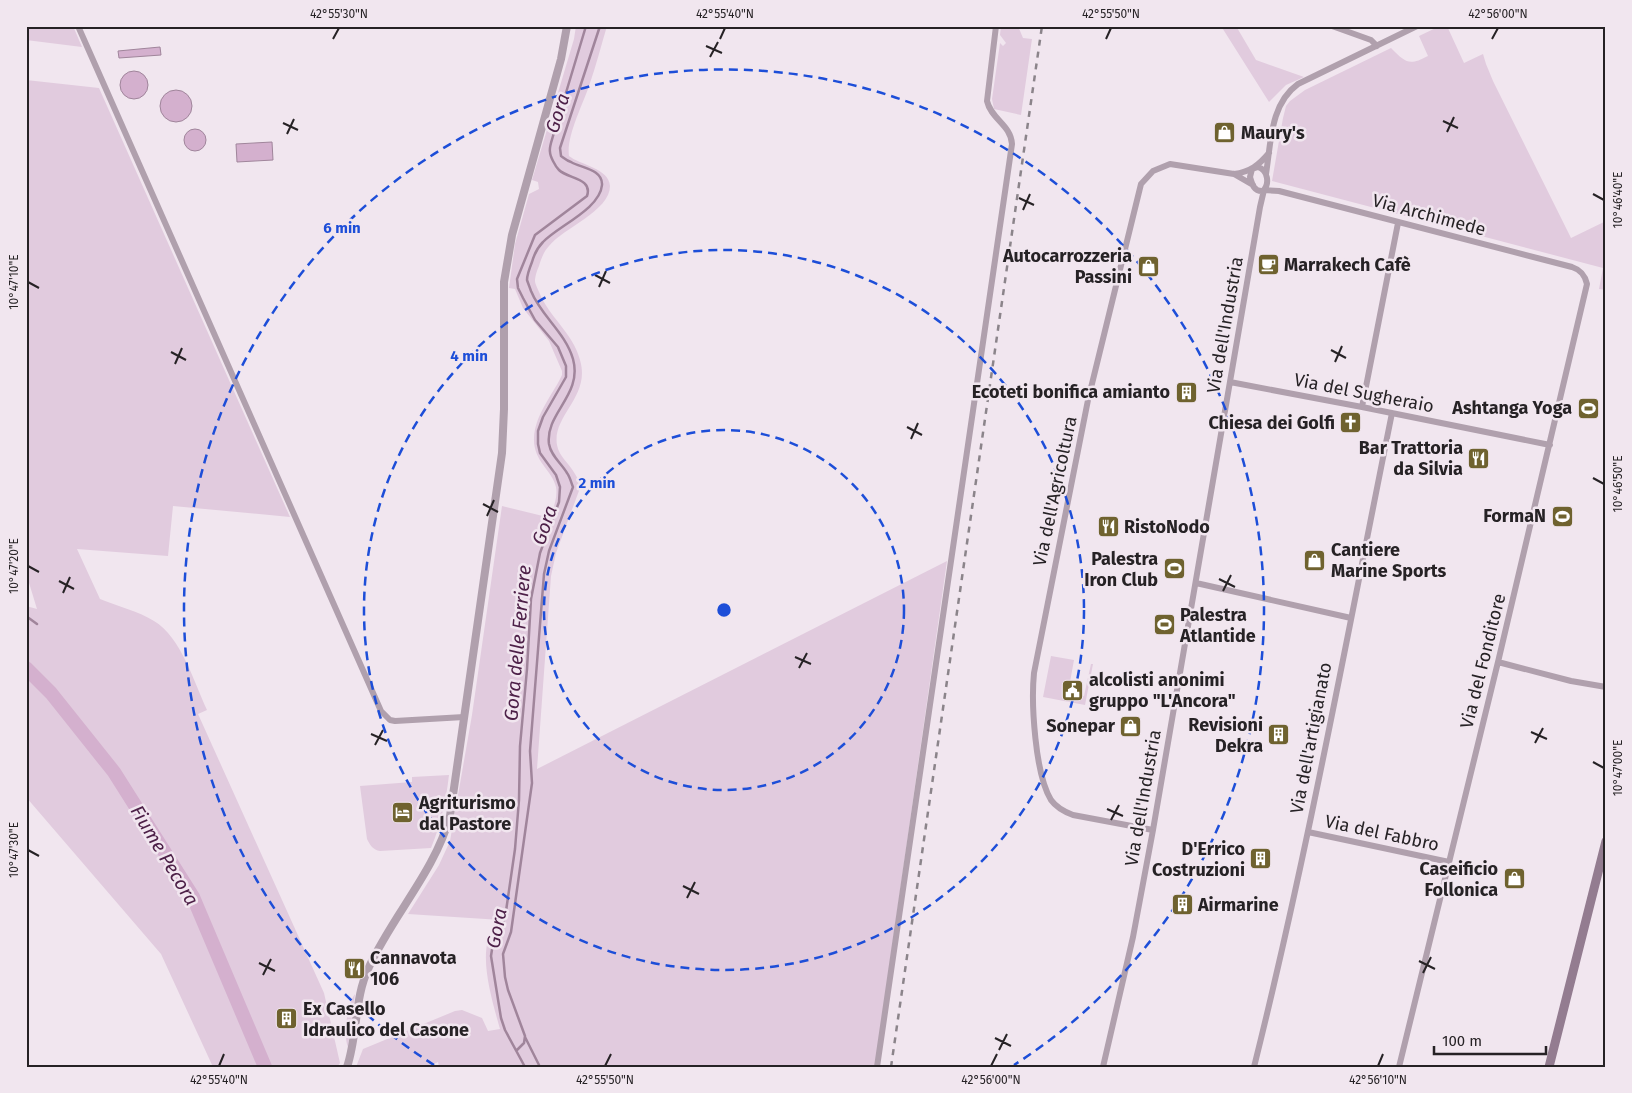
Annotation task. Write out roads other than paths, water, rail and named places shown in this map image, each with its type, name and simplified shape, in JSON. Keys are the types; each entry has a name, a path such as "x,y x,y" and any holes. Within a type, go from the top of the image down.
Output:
{"main road":[{"path":"1548,1067 1606,841"}],"street":[{"path":"78,26 381,711 390,720 395,721 464,716"},
{"path":"347,1067 354,1039 358,1003 368,969 436,852 447,828 502,454 504,282 512,235 561,58 567,26"},
{"path":"877,1067 1012,144 1010,132 991,111 987,101 996,26"},
{"path":"1332,26 1371,40 1377,46"},
{"path":"1269,153 1262,162 1252,169 1250,177 1253,186 1259,191 1264,190 1267,186 1266,174 1278,108 1289,90 1417,26"},
{"name":"Via dell'Agricoltura","path":"1153,830 1073,814 1063,810 1053,802 1041,769 1035,729 1032,703 1034,674 1088,400 1141,184 1153,170 1170,164 1234,174 1253,186"},
{"path":"1252,169 1261,168 1266,174"},
{"name":"Via dell'Agricoltura","path":"1234,174 1252,169"},
{"name":"Via Archimede","path":"1267,181 1279,191"},
{"name":"Via dell'Industria","path":"1253,186 1260,207"},
{"name":"Via dell'Industria","path":"1102,1067 1133,937 1153,830 1264,190"},
{"name":"Via Archimede","path":"1264,190 1279,191 1572,267"},
{"path":"1362,407 1398,223"},
{"name":"Via del Fonditore","path":"1399,1067 1586,292 1587,284 1584,276 1572,267"},
{"name":"Via del Sugheraio","path":"1230,382 1550,446"},
{"name":"Via dell'artigianato","path":"1254,1067 1274,988 1308,832 1392,413"},
{"path":"1196,583 1351,618"},
{"path":"1498,662 1604,689"},
{"name":"Via del Fabbro","path":"1308,832 1450,862"}],"waterway":[{"name":"Gora delle Ferriere","path":"525,1067 505,1030 501,1018 491,956 493,943 505,918 515,849 519,800 520,746 531,599 540,553 559,502 560,487 556,475 540,453 538,431 543,417 566,377 566,366 558,347 535,320 518,288 517,279 535,235 587,196 588,190 583,182 559,170 550,154 551,142 586,26"},
{"name":"Gora","path":"517,1050 524,1043 525,1036 508,990 503,954 511,932 532,783 530,751 544,574 549,551 573,487 568,475 552,452 549,444 549,433 552,423 569,394 575,372 569,349 535,300 527,278 534,257 541,244 577,217 600,194 602,185 599,176 595,172 561,156 560,148 600,26"},
{"path":"26,616 37,624"},
{"name":"Fiume Pecora","path":"26,668 51,693 114,772 193,897 265,1067"},
{"path":"525,1037 540,1067"}],"railway":[{"path":"891,1067 1042,26"}],"place":[{"name":"Maury's","path":"1225,133"},
{"name":"Marrakech Cafè","path":"1268,265"},
{"name":"Autocarrozzeria Passini","path":"1148,266"},
{"name":"Ecoteti bonifica amianto","path":"1186,392"},
{"name":"Ashtanga Yoga","path":"1588,408"},
{"name":"Chiesa dei Golfi","path":"1351,423"},
{"name":"Bar Trattoria da Silvia","path":"1479,458"},
{"name":"FormaN","path":"1562,516"},
{"name":"RistoNodo","path":"1108,527"},
{"name":"Cantiere Marine Sports","path":"1315,560"},
{"name":"Palestra Iron Club","path":"1174,569"},
{"name":"Palestra Atlantide","path":"1164,625"},
{"name":"alcolisti anonimi gruppo \"L'Ancora\"","path":"1073,690"},
{"name":"Sonepar","path":"1131,726"},
{"name":"Revisioni Dekra","path":"1279,735"},
{"name":"Agriturismo dal Pastore","path":"403,813"},
{"name":"D'Errico Costruzioni","path":"1261,859"},
{"name":"Caseificio Follonica","path":"1514,879"},
{"name":"Airmarine","path":"1182,905"},
{"name":"Cannavota 106","path":"354,968"},
{"name":"Ex Casello Idraulico del Casone","path":"287,1019"}]}
